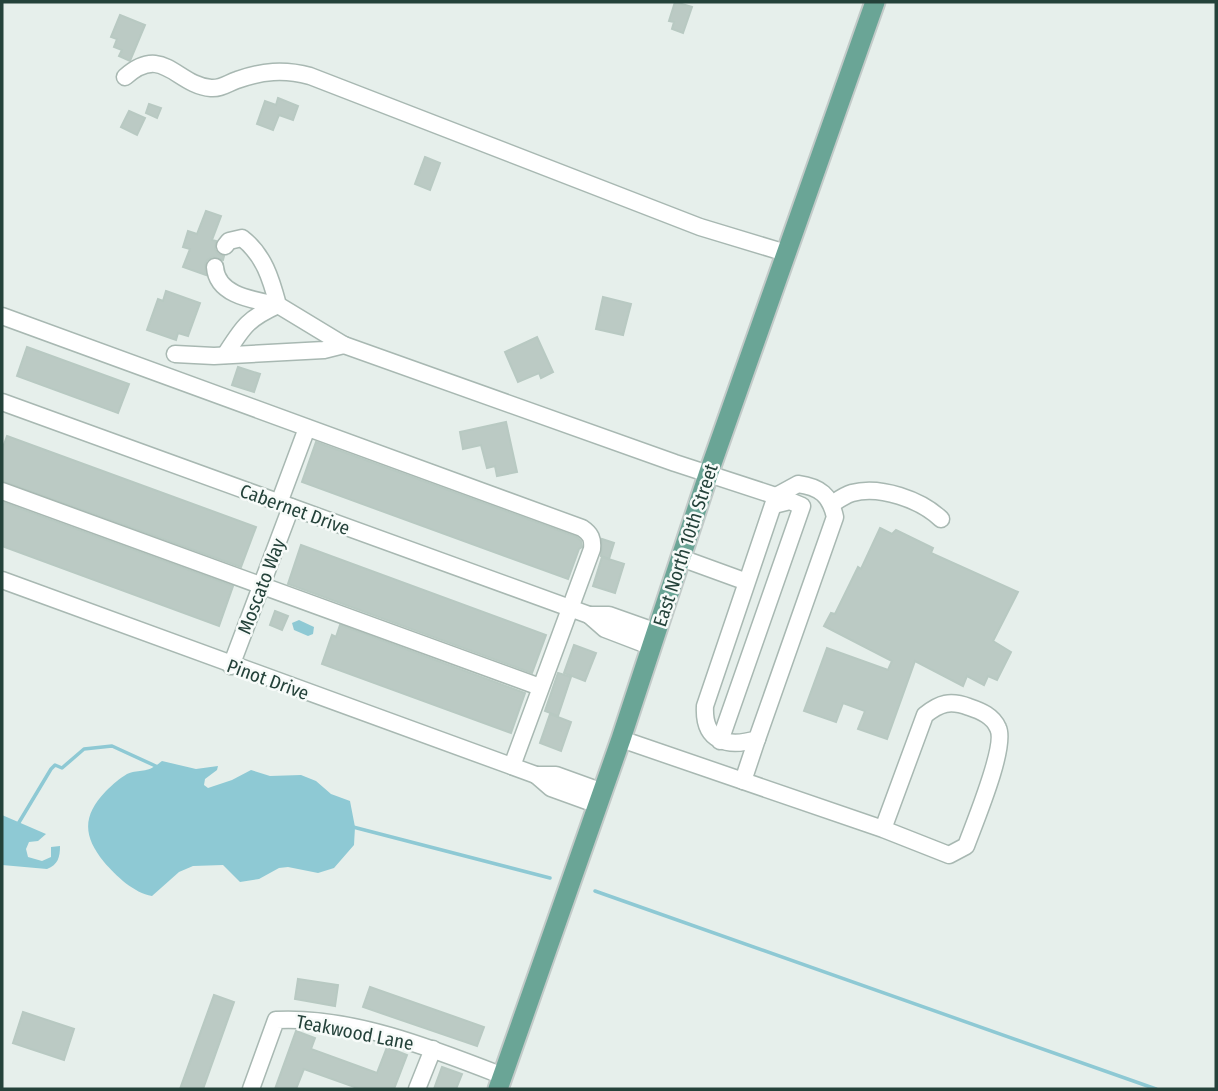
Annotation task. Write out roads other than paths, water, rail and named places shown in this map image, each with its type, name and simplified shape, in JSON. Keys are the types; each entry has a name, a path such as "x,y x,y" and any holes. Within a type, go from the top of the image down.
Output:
{"main road":[{"name":"East North 10th Street","path":"500,1082 621,739 709,472 875,2"}],"street":[{"path":"125,77 144,64 158,64 169,68 208,88 217,88 274,70 310,76 700,228 786,253"},
{"path":"225,246 229,240 242,238 255,248 270,276 278,305"},
{"path":"215,267 215,276 220,285 243,297 278,305 344,345 675,463 709,472 775,501 790,501 802,506 720,741"},
{"path":"225,355 249,321 278,305"},
{"path":"2,316 582,528 589,533 593,541 592,549 512,766"},
{"path":"174,354 197,356 324,350 344,345"},
{"name":"Cabernet Drive","path":"2,403 589,615 609,615 654,640"},
{"name":"Moscato Way","path":"231,666 261,586 307,428"},
{"path":"743,781 835,517 832,504 823,491 798,484 775,501 705,706 704,722 720,741 730,744 757,739"},
{"path":"2,491 540,687"},
{"path":"832,504 852,493 876,491 898,495 928,507 941,519"},
{"path":"681,558 747,582"},
{"name":"Pinot Drive","path":"2,580 231,666 536,775 556,775 600,799"},
{"path":"621,739 883,829 949,855 966,846 1000,749 1000,730 992,718 952,702 937,706 925,715 883,829"},
{"name":"Teakwood Lane","path":"251,1089 276,1020 300,1018 373,1032 433,1049 500,1082"},
{"path":"417,1089 433,1049"}],"water":[{"path":"299,620 314,627 313,634 308,636 294,630 292,623"},
{"path":"162,761 196,769 218,766 217,770 205,779 204,785 208,788 251,770 270,776 301,775 316,781 331,794 350,801 355,827 354,845 334,868 318,873 288,867 279,868 259,879 240,882 223,865 193,866 179,872 152,896 145,894 120,878 97,853 89,835 89,818 98,800 119,780 127,774 147,770"},
{"path":"2,815 46,834 38,841 29,842 26,849 28,857 42,861 51,857 51,847 60,846 56,863 47,869 2,865"}],"waterway":[{"path":"18,824 51,769 55,765 62,768 84,749 112,746 160,768"},
{"path":"353,827 550,878"},
{"path":"595,891 1156,1089"}]}
